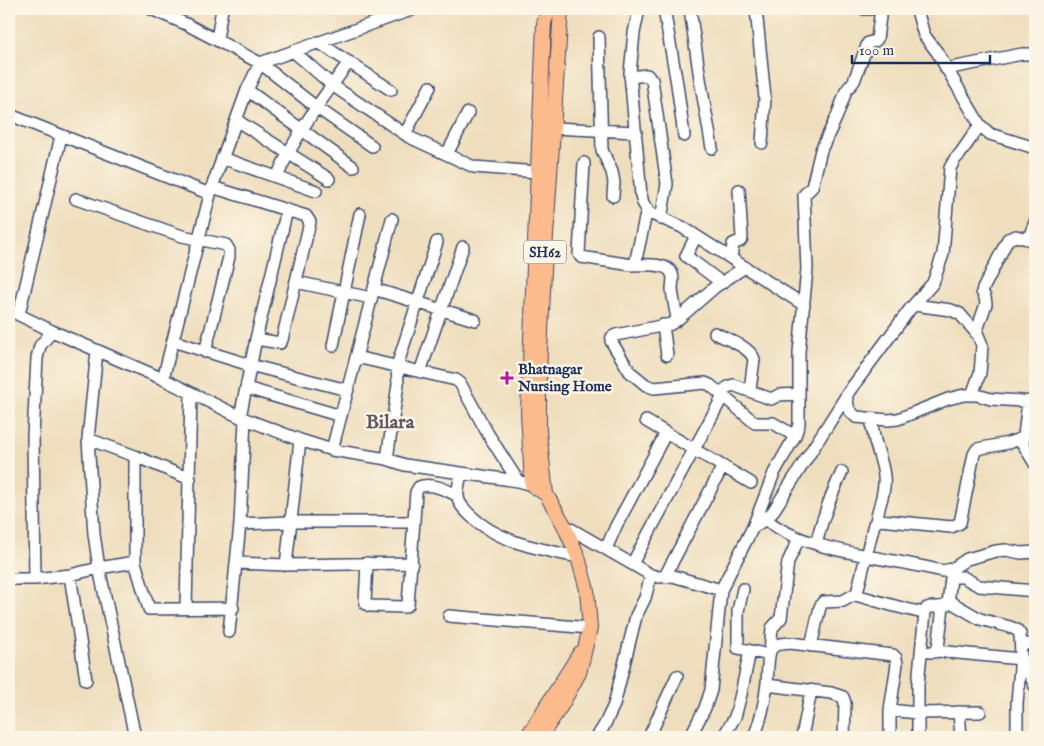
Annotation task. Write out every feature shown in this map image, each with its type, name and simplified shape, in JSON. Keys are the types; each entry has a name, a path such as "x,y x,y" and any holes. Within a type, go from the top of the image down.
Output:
{"main road":[{"path":"546,494 525,483 544,23 549,9"},
{"name":"SH62","path":"540,737 580,673 590,628 587,590 578,557 564,525 546,494 539,432 539,372 561,9"},
{"path":"527,737 586,644"}],"street":[{"path":"151,9 217,39 260,63 316,108 372,146"},
{"path":"217,39 222,9"},
{"path":"163,379 211,190 247,90 260,63 414,9"},
{"path":"639,9 634,33 630,76 643,203 650,213 682,227 804,305"},
{"path":"664,9 684,136"},
{"path":"690,9 712,148"},
{"path":"756,9 765,98 762,143"},
{"path":"864,9 872,9"},
{"path":"690,737 705,708 711,690 720,590 753,527 774,474 795,436 799,424 799,352 807,268 804,195 812,187 822,146 837,116 846,91 854,81 868,43 877,39 881,9"},
{"path":"919,9 918,14 924,35 980,125 990,134 1035,148"},
{"path":"599,37 603,154 613,177 612,196"},
{"path":"318,42 391,90"},
{"path":"293,51 332,86 404,134 474,167 537,172"},
{"path":"946,69 1022,54 1035,54"},
{"path":"277,177 287,152 349,62"},
{"path":"630,76 647,75 652,80 667,184 662,219"},
{"path":"404,134 430,87"},
{"path":"247,90 353,167"},
{"path":"447,154 468,113"},
{"path":"10,115 61,136 211,190 306,216 310,222 280,343 256,339"},
{"path":"236,120 329,179"},
{"path":"753,527 772,513 846,395 914,305 933,283 943,254 950,168 980,125"},
{"path":"553,128 636,132"},
{"path":"61,136 14,312 52,332 163,379 242,418 300,440 332,450 405,465 525,483"},
{"path":"222,158 316,191"},
{"path":"584,163 579,254 581,257 632,265 663,266 671,271 677,320"},
{"path":"731,258 733,244 742,238 739,190"},
{"path":"76,199 182,236 226,244 229,250 229,257 205,352"},
{"path":"632,265 636,261 647,208"},
{"path":"229,632 233,608 240,524 242,418 246,388 287,210"},
{"path":"332,346 360,214"},
{"path":"332,450 392,219"},
{"path":"976,333 986,304 982,292 983,289 1008,240 1016,236 1027,239 1035,222"},
{"path":"696,236 686,256 722,283"},
{"path":"387,460 398,384 397,366 437,242"},
{"path":"420,372 463,247"},
{"path":"745,267 715,287 677,320 664,325 616,335 612,337 611,341 630,372 637,379 654,388 705,383 755,423 773,423 795,436"},
{"path":"296,282 344,292 372,294 417,303 475,320"},
{"path":"914,305 951,310 960,314 978,335 982,345 980,373 972,395"},
{"path":"664,325 667,355"},
{"path":"35,579 34,436 37,358 40,346 52,332"},
{"path":"715,333 737,344 752,355 754,359 750,390"},
{"path":"172,341 250,365 348,390"},
{"path":"97,351 88,439 94,534 99,568 135,737"},
{"path":"356,357 460,382 488,434 525,483"},
{"path":"632,564 728,387 733,385 771,399 779,395 799,394"},
{"path":"246,388 341,416"},
{"path":"186,608 191,394"},
{"path":"846,395 849,410 852,414 856,417 872,419 898,419 948,399 964,395 991,400 1032,402 1023,444 1035,464"},
{"path":"855,595 883,496 884,477 871,430 872,419"},
{"path":"646,421 751,483"},
{"path":"606,549 616,526 666,433"},
{"path":"876,522 880,520 956,526 960,523 974,454 977,449 1023,438"},
{"path":"88,439 190,479"},
{"path":"286,565 300,440"},
{"path":"135,456 135,562 149,609 233,608"},
{"path":"665,576 722,466"},
{"path":"816,544 825,510 842,472"},
{"path":"461,473 458,496 461,506 480,524 527,546 578,557"},
{"path":"368,563 365,603 370,606 404,608 408,605 410,599 416,492 419,487 424,485 447,490 458,496"},
{"path":"766,519 774,526 816,544 942,570 963,577 979,586 1035,591"},
{"path":"240,524 414,522"},
{"path":"564,525 651,575 673,576 720,590"},
{"path":"754,737 759,724 767,684 772,628 781,618 788,562 799,538"},
{"path":"937,651 952,573 967,559 996,551 1035,552"},
{"path":"9,579 35,579 70,575 135,562"},
{"path":"236,563 286,565 412,563"},
{"path":"70,575 86,680"},
{"path":"597,737 614,705 636,616 645,598 651,575"},
{"path":"742,589 738,611 738,646 741,649 750,651 770,653"},
{"path":"811,646 820,607 823,602 842,601 855,595 891,604 900,609 925,613"},
{"path":"918,737 917,713 926,608 946,604 980,619 1017,630 1020,634 1021,658 1017,703 1017,737"},
{"path":"449,616 590,628"},
{"path":"770,653 773,646 779,644 893,655 896,658 897,664 890,710 890,737"},
{"path":"1021,644 1035,644"},
{"path":"723,737 735,717 750,651"},
{"path":"921,651 1021,658"},
{"path":"1021,658 1035,686"},
{"path":"650,737 677,676"},
{"path":"767,684 843,697 845,702 844,737"},
{"path":"802,737 811,691"},
{"path":"890,710 917,713 980,712"},
{"path":"959,712 961,737"}],"place":[{"name":"Bhatnagar Nursing Home","path":"507,378"}],"district":[{"name":"Bilara","path":"390,421"}]}
